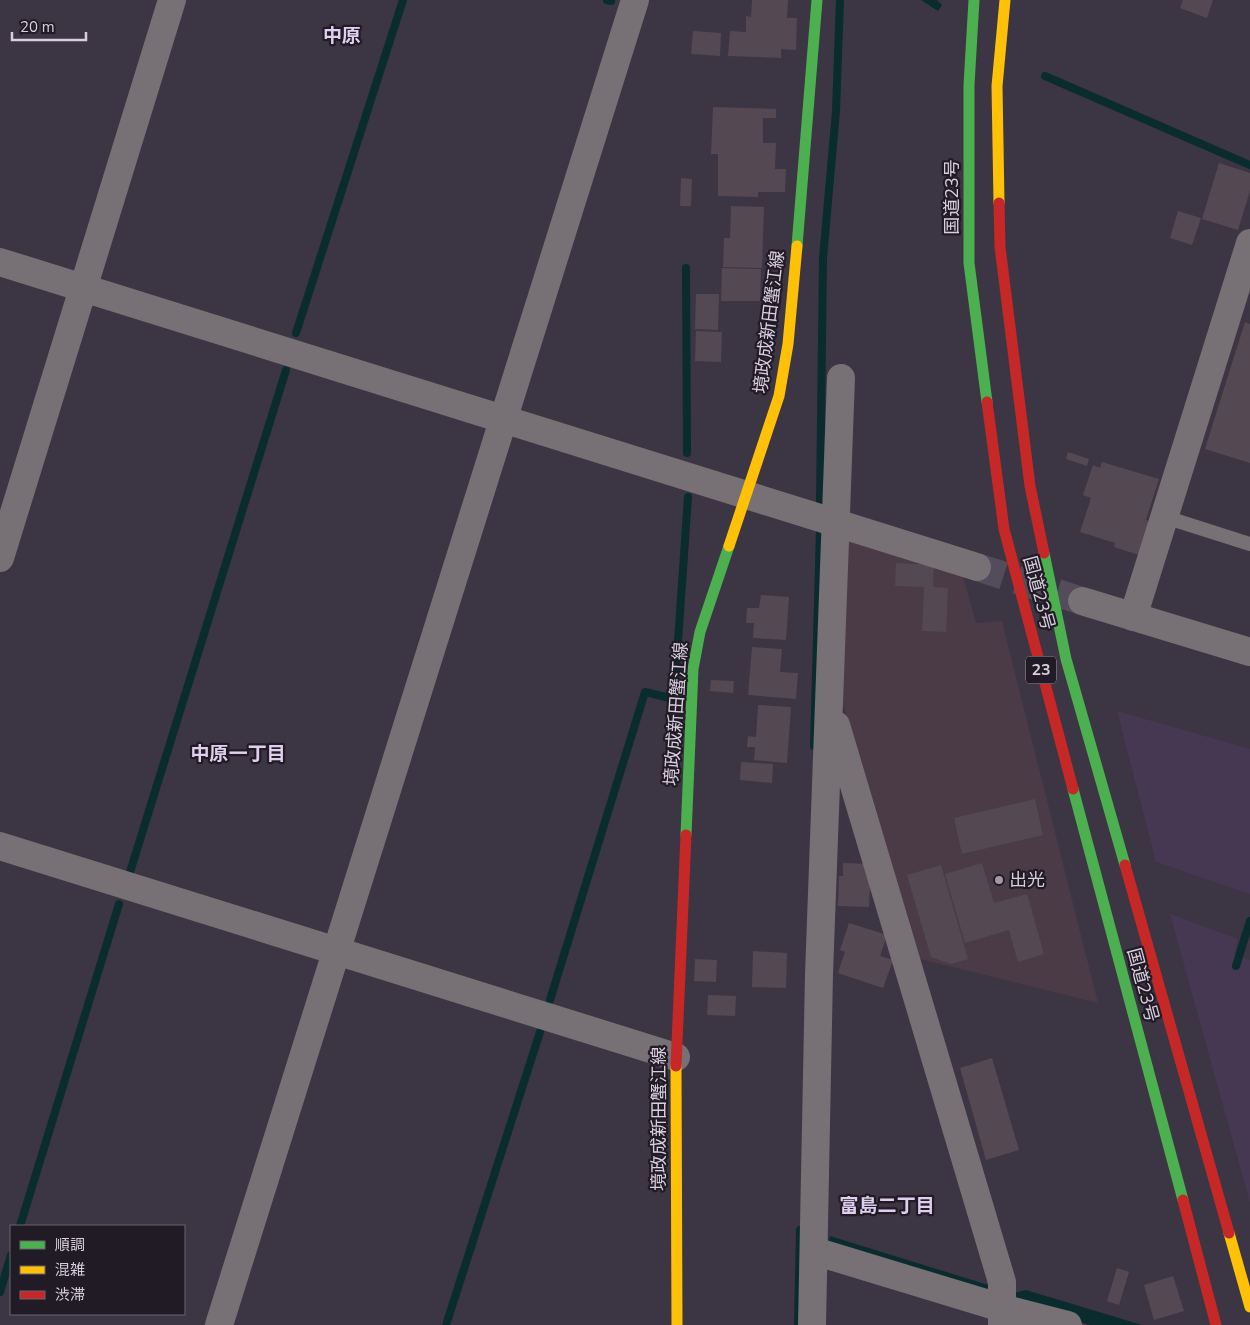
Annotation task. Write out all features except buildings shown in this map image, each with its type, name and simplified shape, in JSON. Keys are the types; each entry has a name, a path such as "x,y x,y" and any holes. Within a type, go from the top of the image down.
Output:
{"main road":[{"name":"境政成新田蟹江線","path":"677,1325 676,1056 694,669 700,632 779,396 788,344 812,83 817,0"},
{"name":"国道23号","path":"974,0 969,85 970,263 1004,529 1216,1325"},
{"name":"国道23号","path":"1005,0 997,86 1000,247 1030,486 1066,658 1250,1307"}],"street":[{"path":"0,558 172,0"},
{"path":"219,1325 338,951 502,420 635,0"},
{"path":"1134,617 1250,243"},
{"path":"0,262 502,420 745,493 977,567"},
{"path":"812,1325 819,974 841,378"},
{"path":"1082,601 1250,652"},
{"path":"830,704 1002,1304"},
{"path":"0,846 676,1056"},
{"path":"814,1251 1002,1304 1068,1325"}],"lane":[{"path":"1164,517 1250,544"}],"shaded area":[{"path":"921,0 937,0 942,5 938,11"},
{"path":"844,537 962,573 976,623 1002,621 1098,1003 916,958 843,704 840,681"},
{"path":"1117,711 1250,749 1250,894 1156,862"},
{"path":"1170,914 1238,939 1234,954 1250,960 1250,1203"},
{"path":"830,1236 1014,1293 1026,1290 1142,1325 1090,1325 827,1246"}],"waterway":[{"path":"296,333 403,0"},
{"path":"607,0 611,1"},
{"path":"820,502 823,258 836,111 840,0"},
{"path":"1045,76 1250,165"},
{"path":"686,268 687,453"},
{"path":"130,872 286,370"},
{"path":"550,1000 645,692 674,699 688,497"},
{"path":"814,746 820,530"},
{"path":"20,1225 119,904"},
{"path":"1236,966 1250,921"},
{"path":"446,1325 540,1032"},
{"path":"798,1325 800,1230"},
{"path":"0,1292 10,1258"}],"tunnel":[{"path":"977,567 1082,601"}],"traffic: fast":[{"path":"797,246 817,0"},
{"path":"974,0 969,85 969,263 987,402"},
{"path":"686,835 693,669 700,632 729,546"},
{"path":"1044,553 1066,659 1125,865"},
{"path":"1073,789 1183,1200"}],"traffic: slow":[{"path":"999,203 997,86 1005,0"},
{"path":"729,546 779,396 788,344 797,246"},
{"path":"676,1066 677,1325"},
{"path":"1229,1233 1250,1307"}],"traffic: jam":[{"path":"999,203 1000,247 1030,486 1044,553"},
{"path":"987,402 1004,529 1073,789"},
{"path":"676,1066 686,835"},
{"path":"1125,865 1229,1233"},
{"path":"1183,1200 1216,1325"}],"place":[{"name":"出光","path":"999,880"}],"district":[{"name":"中原","path":"342,36"},
{"name":"中原一丁目","path":"238,754"},
{"name":"富島二丁目","path":"887,1206"}]}
